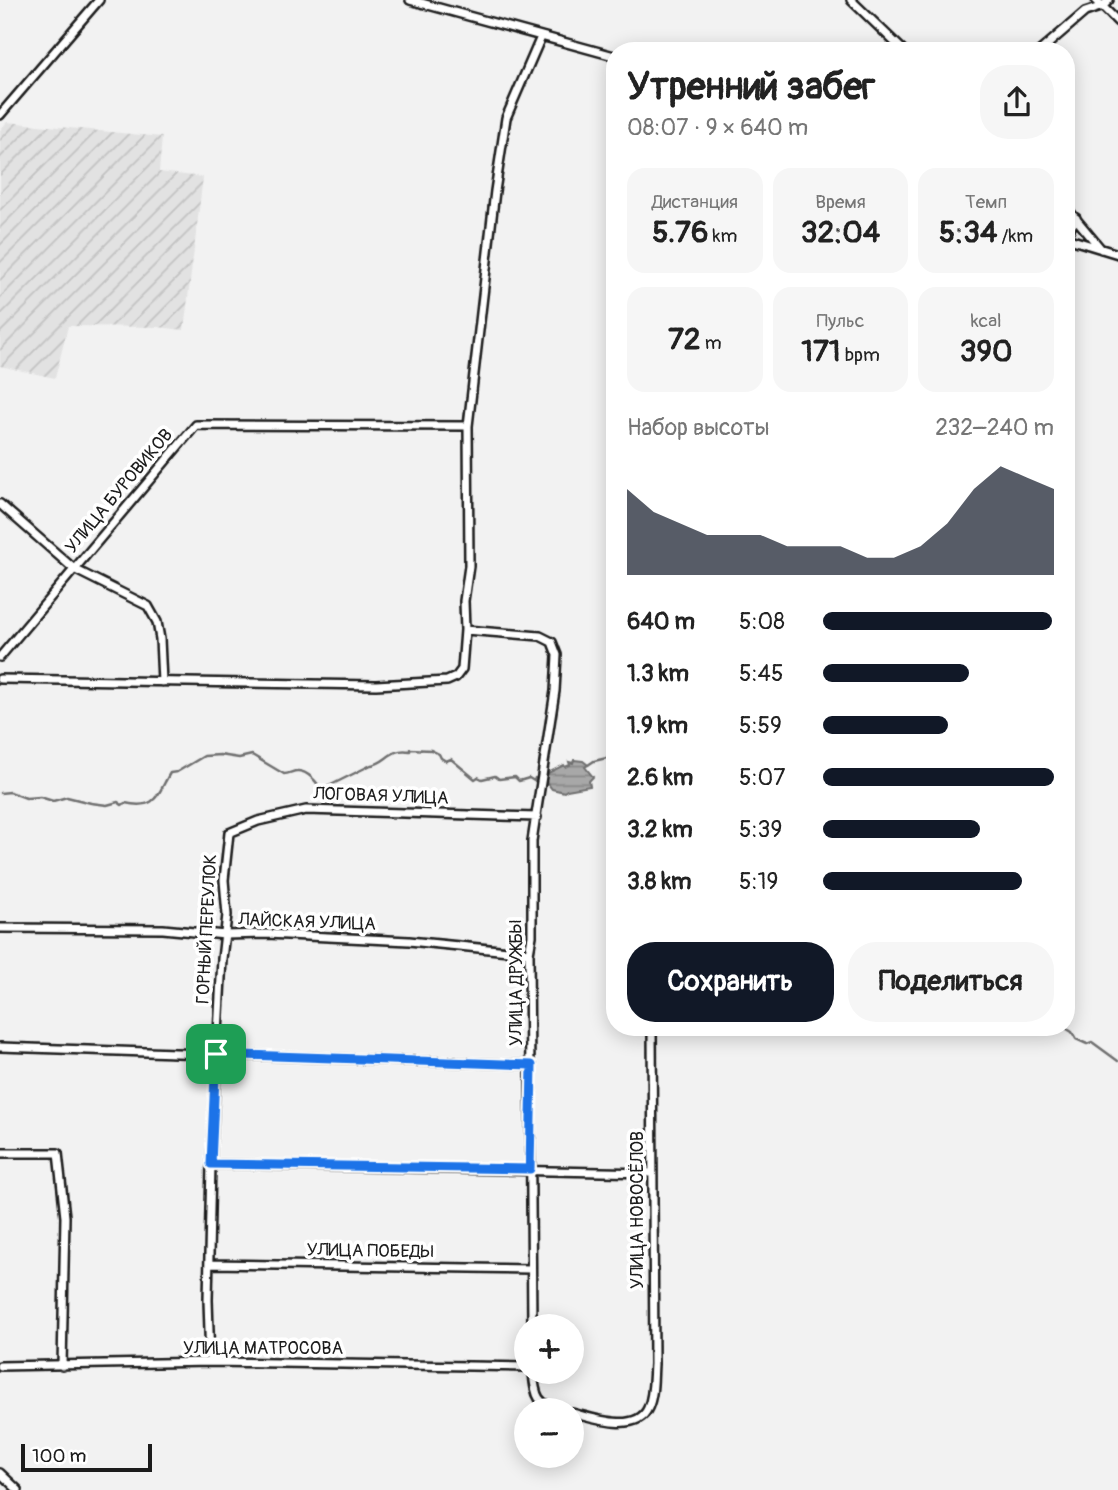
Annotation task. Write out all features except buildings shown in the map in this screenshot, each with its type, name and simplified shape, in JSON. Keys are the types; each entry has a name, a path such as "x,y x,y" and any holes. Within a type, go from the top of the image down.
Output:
{"street":[{"path":"0,116 99,0"},
{"path":"410,0 606,54"},
{"path":"851,0 895,42"},
{"path":"1050,42 1085,12 1102,2 1118,22"},
{"path":"0,678 376,685 447,681 456,677 462,669 464,601 469,566 468,426 495,191 506,118 541,37"},
{"path":"1076,218 1101,249"},
{"path":"1075,240 1118,254"},
{"name":"УЛИЦА БУРОВИКОВ","path":"0,657 196,425 468,426"},
{"path":"0,504 74,569 148,606 157,622 162,682"},
{"name":"УЛИЦА ДРУЖБЫ","path":"465,631 540,636 552,642 557,655 555,691 532,841 532,936 529,953 532,1065 532,1314"},
{"name":"ЛОГОВАЯ УЛИЦА","path":"229,833 258,821 306,810 537,817"},
{"name":"ГОРНЫЙ ПЕРЕУЛОК","path":"210,1362 208,1300 211,1164 226,915 224,880 229,833"},
{"name":"ЛАЙСКАЯ УЛИЦА","path":"0,928 163,929 225,935 409,941 529,953"},
{"name":"УЛИЦА НОВОСЁЛОВ","path":"584,1416 624,1422 638,1420 648,1410 652,1393 652,1036"},
{"path":"0,1047 532,1065"},
{"path":"0,1153 58,1153 65,1217 62,1366"},
{"path":"211,1164 652,1172"},
{"name":"УЛИЦА ПОБЕДЫ","path":"209,1264 531,1269"},
{"name":"УЛИЦА МАТРОСОВА","path":"0,1366 210,1362 514,1367"},
{"path":"0,1473 18,1490"}],"shaded area":[{"path":"7,122 162,137 159,172 203,177 184,330 158,327 68,326 55,378 0,366 0,130"},
{"path":"574,760 588,765 585,767 593,777 589,781 590,786 564,792 552,789 545,780 548,773 570,765 569,762 573,763"}],"waterway":[{"path":"0,793 10,792 26,798 40,797 53,801 67,797 107,805 118,802 122,805 144,804 155,799 170,773 177,772 204,756 220,755 239,758 252,755 284,774 301,771 312,778 321,790 381,762 393,753 410,749 431,750 446,761 451,759 475,779 495,776 499,779 515,777 519,781 529,778 534,781 535,778"},
{"path":"588,765 606,758"},
{"path":"1074,1036 1087,1044 1092,1042 1118,1061"}],"route":[{"path":"216,1054 532,1065 530,1169 211,1164 216,1054"}]}
